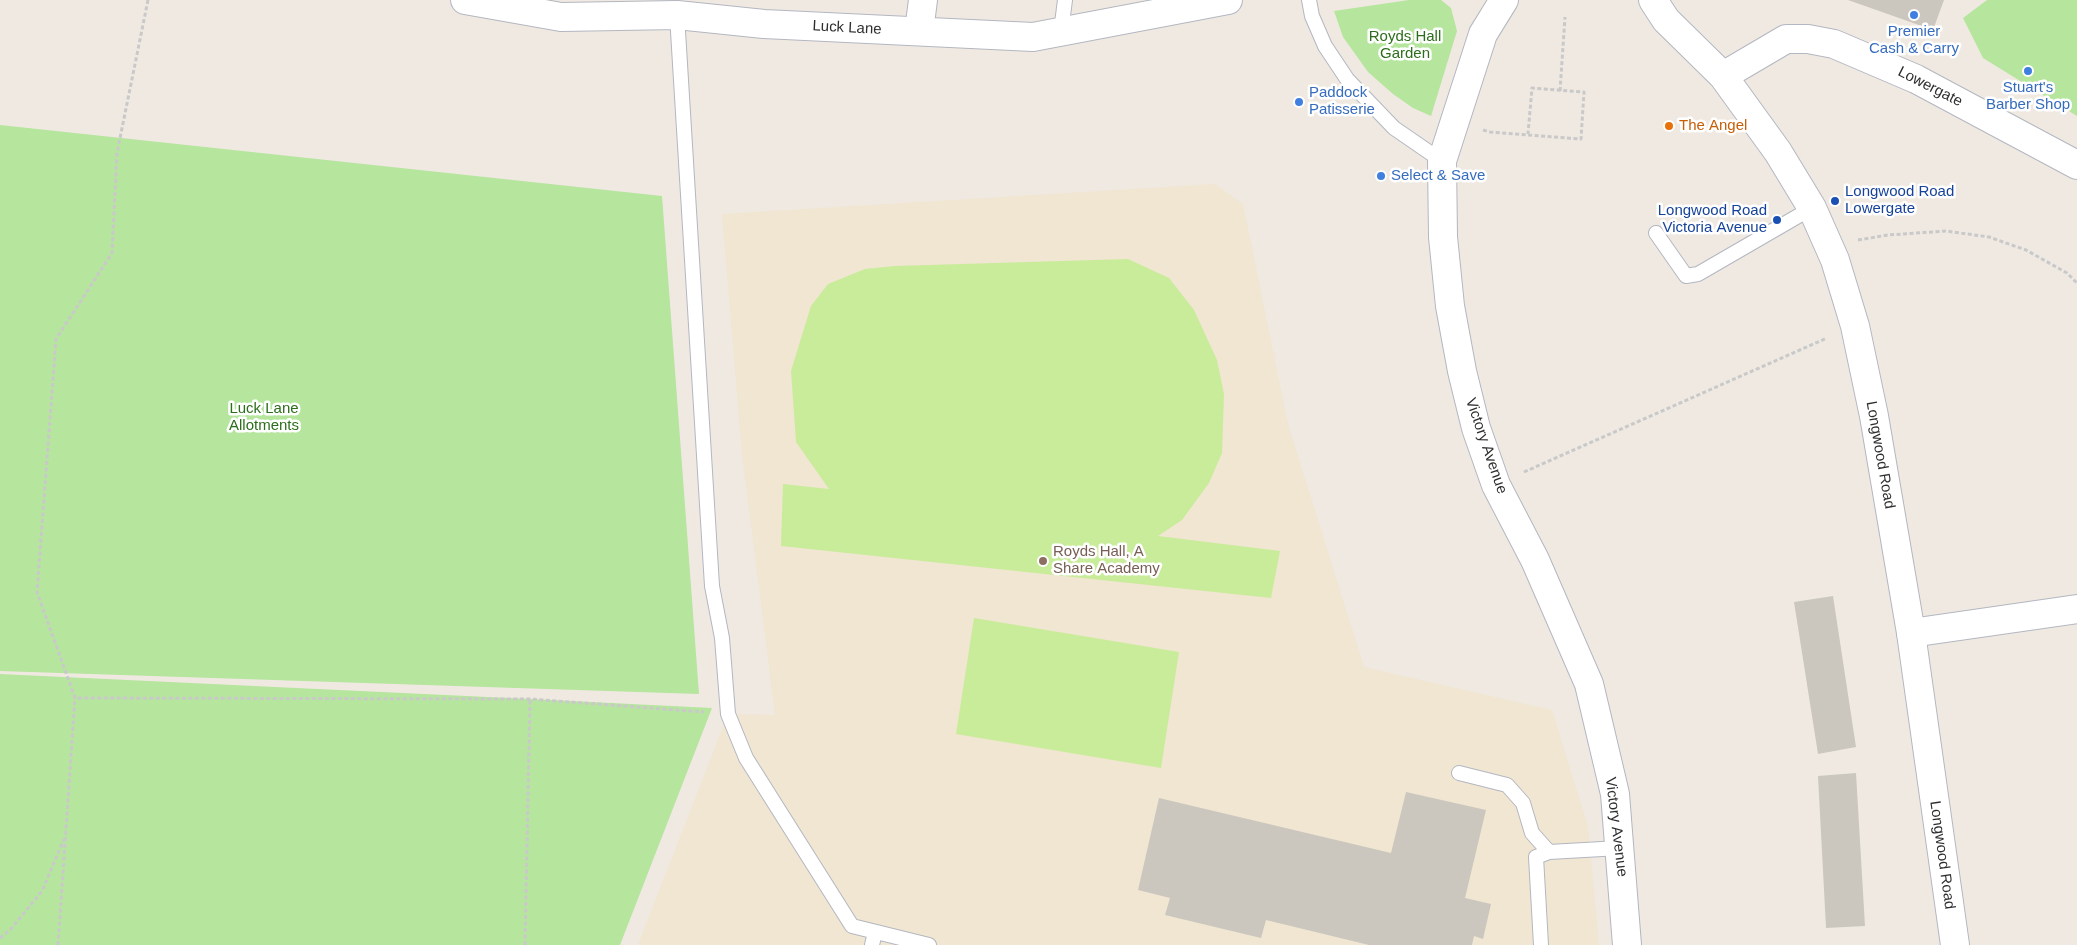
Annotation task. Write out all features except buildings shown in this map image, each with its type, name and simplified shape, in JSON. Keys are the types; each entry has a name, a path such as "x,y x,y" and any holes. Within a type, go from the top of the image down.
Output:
{"street":[{"name":"Luck Lane","path":"466,0 561,17 677,7 764,24 1033,37 1228,0"},
{"path":"919,31 923,0"},
{"name":"Victory Avenue","path":"1504,0 1483,34 1442,160 1442,237 1450,306 1462,371 1476,428 1496,485 1535,560 1589,684 1615,794 1627,945"},
{"name":"Longwood Road","path":"1631,0 1659,10 1723,76 1778,152 1812,208 1828,245 1855,326 1874,416 1911,633 1955,945"},
{"name":"Lowergate","path":"1723,76 1786,39 1808,39 1834,44 1916,79 2077,165"},
{"path":"1911,633 2077,609"}],"lane":[{"path":"1061,31 1066,0"},
{"path":"1309,0 1312,16 1325,46 1347,79 1394,128 1442,160"},
{"path":"677,7 712,586 722,638 728,714 746,758 852,926 873,938 929,945"},
{"path":"1656,233 1686,276 1698,274 1812,208"},
{"path":"1459,774 1508,785 1523,803 1532,834 1549,852"},
{"path":"1541,945 1536,857 1549,852 1620,848"}],"path":[{"path":"58,945 75,698 37,592 56,339 112,253 117,153 148,0"},
{"path":"1560,91 1565,17"},
{"path":"1453,122 1490,132 1581,139 1584,92 1532,88 1528,134"},
{"path":"1828,245 1888,235 1946,231 1989,237 2026,250 2067,273 2077,283"},
{"path":"1496,485 1855,326"},
{"path":"75,698 530,699 728,714"},
{"path":"525,945 530,699"},
{"path":"0,938 11,929 42,891 65,835"}],"shaded area":[{"name":"Royds Hall, A Share Academy","path":"1215,184 1243,204 1288,424 1364,667 1552,710 1588,827 1599,945 638,945 728,714 775,715 742,455 722,214"}],"green space":[{"name":"Royds Hall Garden","path":"1409,0 1441,0 1451,8 1457,31 1431,116 1413,108 1393,94 1368,72 1343,37 1334,11"},
{"path":"1987,0 2077,0 2077,116 1983,58 1963,18"},
{"name":"Luck Lane Allotments","path":"0,125 662,196 699,694 0,671"},
{"path":"1128,259 1169,278 1194,310 1217,360 1224,394 1222,453 1209,483 1182,520 1158,536 1280,551 1271,598 781,546 783,484 829,489 796,442 791,371 811,306 828,284 865,269 895,266"},
{"path":"974,618 1179,652 1161,768 956,734"},
{"path":"0,674 712,708 620,945 0,945"}],"place":[{"name":"Premier Cash & Carry","path":"1914,15"},
{"name":"Stuart's Barber Shop","path":"2028,71"},
{"name":"Paddock Patisserie","path":"1299,102"},
{"name":"The Angel","path":"1669,126"},
{"name":"Select & Save","path":"1381,176"},
{"name":"Longwood Road Lowergate","path":"1835,201"},
{"name":"Longwood Road Victoria Avenue","path":"1777,220"},
{"name":"Royds Hall, A Share Academy","path":"1043,561"}]}
